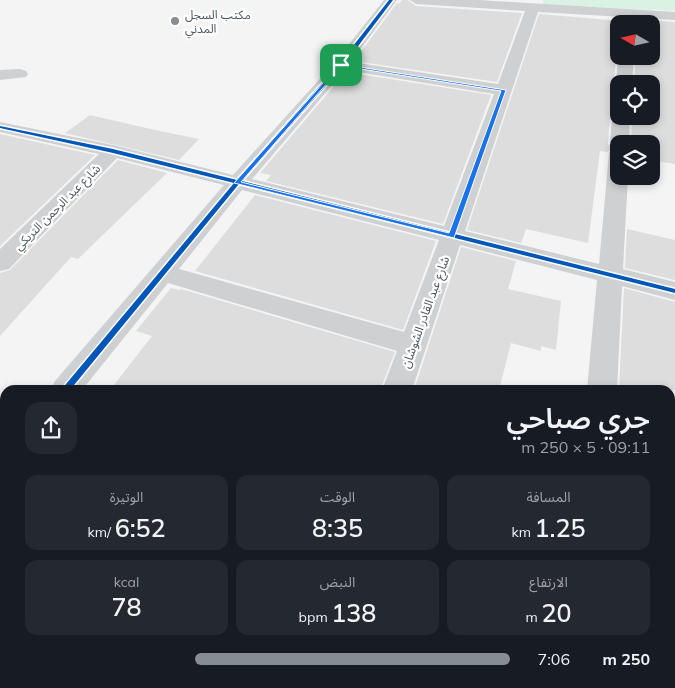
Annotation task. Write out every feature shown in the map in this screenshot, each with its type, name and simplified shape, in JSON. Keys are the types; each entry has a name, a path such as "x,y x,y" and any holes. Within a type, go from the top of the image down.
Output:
{"street":[{"path":"69,385 237,183 341,65 391,0"},
{"path":"416,0 533,8 610,16"},
{"name":"شارع عبد القادر الشوشان","path":"399,385 533,8"},
{"path":"660,17 675,16"},
{"path":"341,65 503,90"},
{"path":"0,75 20,74"},
{"path":"0,127 113,151 675,291"},
{"name":"شارع عبد الرحمن التريكي","path":"1,261 113,151"},
{"path":"602,385 617,185"},
{"path":"162,273 413,345"}],"green space":[{"path":"543,0 675,0 675,11 543,5"}],"building":[{"path":"402,0 408,0 416,6 522,13 497,82 354,61 397,3 399,4"},
{"path":"539,14 610,20 610,65 615,65 615,75 610,75 608,144 610,149 608,152 600,151 588,243 526,229 521,243 467,230"},
{"path":"660,21 675,22 675,164 660,162 660,135 631,135 632,125 660,125 660,75 635,75 635,65 660,65"},
{"path":"346,72 491,95 443,224 266,181 271,175 260,173"},
{"path":"90,115 199,139 179,160 65,133"},
{"path":"0,134 95,155 0,246"},
{"path":"118,160 167,173 78,259 71,257 0,336 0,273 10,270"},
{"path":"255,195 436,241 403,330 195,271"},
{"path":"627,229 675,240 675,280 625,268"},
{"path":"461,247 516,261 508,289 561,301 556,350 541,346 541,351 511,343 500,385 416,385"},
{"path":"171,288 181,289 395,352 382,385 114,385 152,336 136,331"},
{"path":"624,288 675,302 675,385 619,385"}],"cycle path":[{"path":"69,385 237,183 341,65 391,0"},
{"path":"0,127 113,151 675,291"}],"place":[{"name":"مكتب السجل المدني","path":"175,21"}],"route":[{"path":"341,65 503,90 452,236 237,183 341,65"}]}
